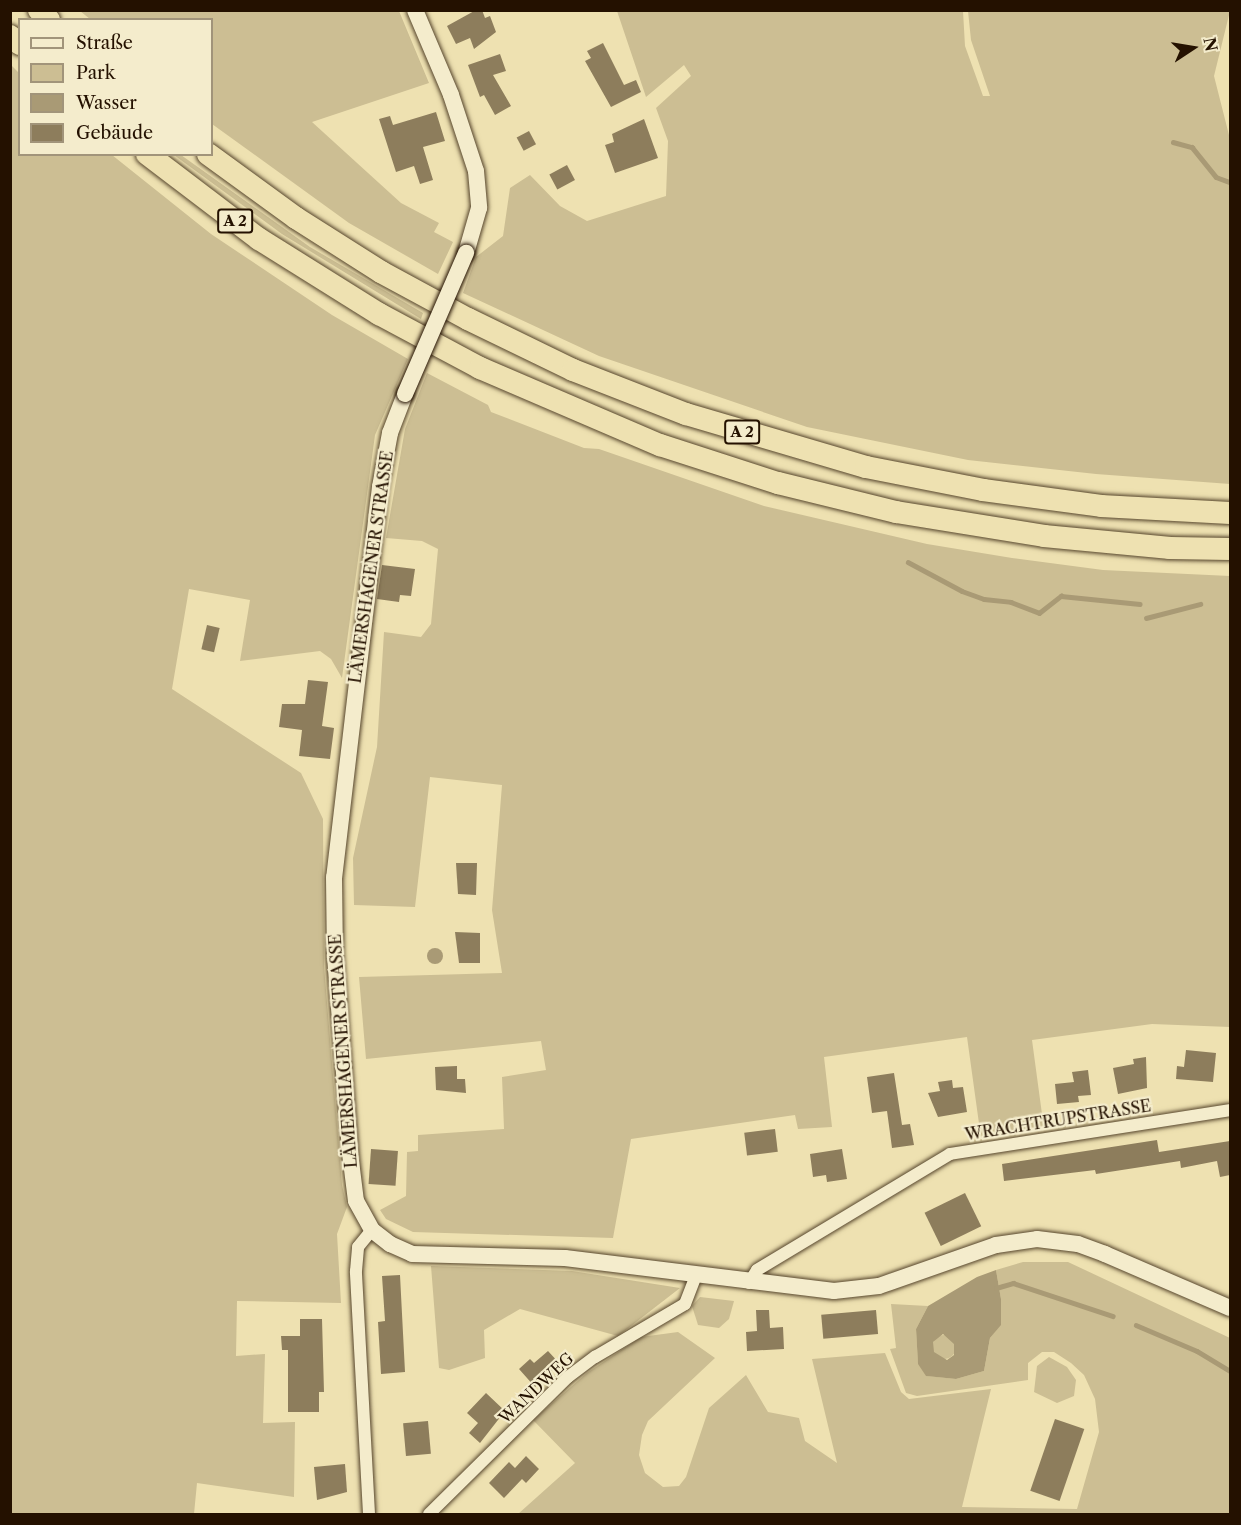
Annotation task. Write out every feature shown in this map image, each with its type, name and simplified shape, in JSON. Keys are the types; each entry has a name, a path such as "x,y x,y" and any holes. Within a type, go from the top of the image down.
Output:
{"highway":[{"name":"A 2","path":"150,156 259,239 397,324 537,394 660,445 778,483 896,512 1044,536 1170,548 1230,549"},
{"name":"A 2","path":"211,156 306,224 468,319 573,370 686,414 854,464 984,490 1101,506 1230,513"}],"main road":[{"name":"LÄMERSHAGENER STRASSE","path":"415,10 451,95 476,171 479,208 466,253 390,433 380,486 334,877 335,956 350,1153 356,1201 372,1230 390,1244 412,1254 565,1258 834,1291 864,1289 901,1280 996,1245 1037,1239 1078,1244 1230,1308"}],"street":[{"name":"WRACHTRUPSTRASSE","path":"749,1282 757,1270 950,1154 1230,1110"},
{"path":"369,1515 356,1270 358,1247 372,1230"},
{"name":"WANDWEG","path":"429,1515 568,1377 595,1357 685,1304 696,1275"}],"green space":[{"path":"80,11 399,11 429,83 312,122 401,203 439,223 434,232 453,242 438,274 349,223 213,125 213,18 89,18"},
{"path":"617,11 963,11 965,46 983,96 990,96 971,40 968,11 1230,11 1214,76 1230,139 1230,484 1096,474 968,460 807,427 599,356 463,293 476,257 503,236 510,188 530,175 560,206 587,221 666,196 668,141 656,108 691,76 684,65 646,97"},
{"path":"11,65 18,72 18,156 113,156 211,234 332,315 408,359 375,435 342,678 331,659 320,651 240,661 250,600 189,589 172,689 301,773 323,819 324,966 342,1185 347,1207 337,1234 341,1303 237,1301 236,1356 265,1354 263,1423 295,1422 294,1497 197,1483 194,1514 11,1514"},
{"path":"175,156 182,156 310,247 423,313 421,319 282,234"},
{"path":"427,373 488,405 491,412 584,448 599,449 764,506 927,544 1012,558 1103,570 1230,576 1230,1027 1152,1024 1032,1040 1044,1129 981,1138 967,1037 824,1057 832,1127 798,1129 795,1115 631,1139 613,1238 413,1232 386,1219 380,1210 406,1196 407,1152 418,1151 418,1135 504,1129 502,1077 546,1070 541,1041 366,1059 359,977 502,973 492,910 502,785 430,777 415,907 354,905 353,858 377,747 384,632 421,637 431,624 438,549 422,541 386,538 405,429"},
{"path":"1023,1262 1068,1262 1230,1338 1230,1514 518,1514 575,1463 533,1420 587,1373 641,1337 678,1332 715,1358 648,1421 642,1435 639,1455 645,1473 663,1487 679,1486 686,1477 709,1408 746,1375 768,1412 799,1418 805,1441 837,1463 812,1359 885,1353 901,1392 909,1399 991,1389 962,1507 1077,1509 1099,1432 1095,1399 1084,1375 1071,1363 1054,1352 1042,1352 1028,1363 1028,1380 917,1396 906,1393 890,1349 896,1348 891,1304 928,1306 916,1329 918,1363 927,1376 956,1379 984,1371 990,1338 1001,1324 1001,1299 996,1270"},
{"path":"431,1266 572,1271 680,1288 618,1336 520,1309 484,1330 485,1358 449,1370 439,1368"},
{"path":"700,1297 734,1301 729,1319 719,1328 698,1325 692,1306"},
{"path":"944,1335 949,1336 955,1342 955,1352 949,1358 944,1359 939,1358 933,1352 932,1347 933,1342 939,1336"},
{"path":"1049,1357 1067,1367 1076,1380 1074,1396 1057,1403 1034,1392 1037,1366"}],"water":[{"path":"435,948 443,956 435,964 427,956"},
{"path":"996,1270 1001,1299 1001,1325 990,1338 984,1371 956,1379 926,1376 918,1364 916,1329 928,1306 977,1277","holes":["943,1334 954,1344 954,1355 947,1360 934,1352 933,1342"]}],"building":[{"path":"476,10 482,10 485,18 490,16 496,32 474,49 470,38 456,44 447,26"},
{"path":"603,43 624,85 636,80 641,92 611,107 585,61 591,58 587,51"},
{"path":"500,54 506,71 493,75 511,106 495,115 484,95 480,97 468,65"},
{"path":"436,112 445,141 423,147 433,180 420,184 414,166 396,172 379,119 390,116 393,125"},
{"path":"644,119 658,158 615,173 605,145 614,142 612,134"},
{"path":"529,131 536,144 524,151 517,138"},
{"path":"567,165 575,180 557,189 549,174"},
{"path":"382,565 415,569 411,596 400,595 399,602 377,599"},
{"path":"207,625 220,628 214,652 201,649"},
{"path":"308,680 328,682 322,726 334,728 330,759 299,756 302,730 279,727 282,704 305,704"},
{"path":"456,863 477,863 476,895 458,894"},
{"path":"455,932 480,933 480,963 459,963"},
{"path":"1186,1050 1216,1053 1213,1082 1176,1079 1177,1066 1184,1067"},
{"path":"1146,1057 1147,1088 1118,1094 1113,1068 1134,1064 1133,1059"},
{"path":"457,1066 457,1079 465,1079 466,1093 436,1090 435,1067"},
{"path":"1088,1070 1091,1095 1078,1096 1079,1102 1057,1104 1055,1084 1074,1082 1072,1072"},
{"path":"894,1073 902,1125 910,1124 914,1145 892,1148 887,1111 872,1113 867,1077"},
{"path":"952,1080 953,1088 963,1087 967,1112 938,1117 928,1093 940,1091 938,1082"},
{"path":"775,1129 778,1152 747,1156 744,1133"},
{"path":"1157,1140 1159,1152 1230,1141 1230,1175 1220,1177 1217,1161 1181,1168 1180,1161 1096,1174 1095,1170 1004,1181 1002,1164"},
{"path":"371,1149 398,1151 395,1186 369,1184"},
{"path":"842,1149 847,1179 827,1182 826,1175 813,1177 810,1154"},
{"path":"965,1193 981,1226 941,1246 925,1213"},
{"path":"400,1275 405,1372 381,1374 378,1322 385,1321 382,1276"},
{"path":"756,1310 769,1310 770,1328 783,1327 784,1349 747,1351 746,1332 757,1331"},
{"path":"876,1310 878,1334 823,1339 821,1315"},
{"path":"300,1319 322,1319 324,1392 319,1392 319,1412 288,1412 288,1350 282,1350 281,1336 300,1336"},
{"path":"548,1351 560,1364 535,1387 519,1369 530,1359 534,1363"},
{"path":"486,1393 505,1411 480,1443 469,1433 478,1423 467,1413"},
{"path":"1055,1419 1084,1429 1060,1501 1030,1491"},
{"path":"428,1421 431,1454 406,1456 403,1423"},
{"path":"526,1456 539,1469 526,1483 522,1479 504,1498 489,1483 509,1462 515,1468"},
{"path":"345,1464 347,1492 317,1500 314,1467"}],"waterway":[{"path":"1173,142 1192,147 1216,177 1230,182"},
{"path":"908,562 962,591 984,599 1011,602 1039,613 1061,596 1140,604"},
{"path":"1146,618 1200,604"},
{"path":"996,1288 1013,1283 1113,1316"},
{"path":"1136,1325 1197,1351 1230,1371"}]}
